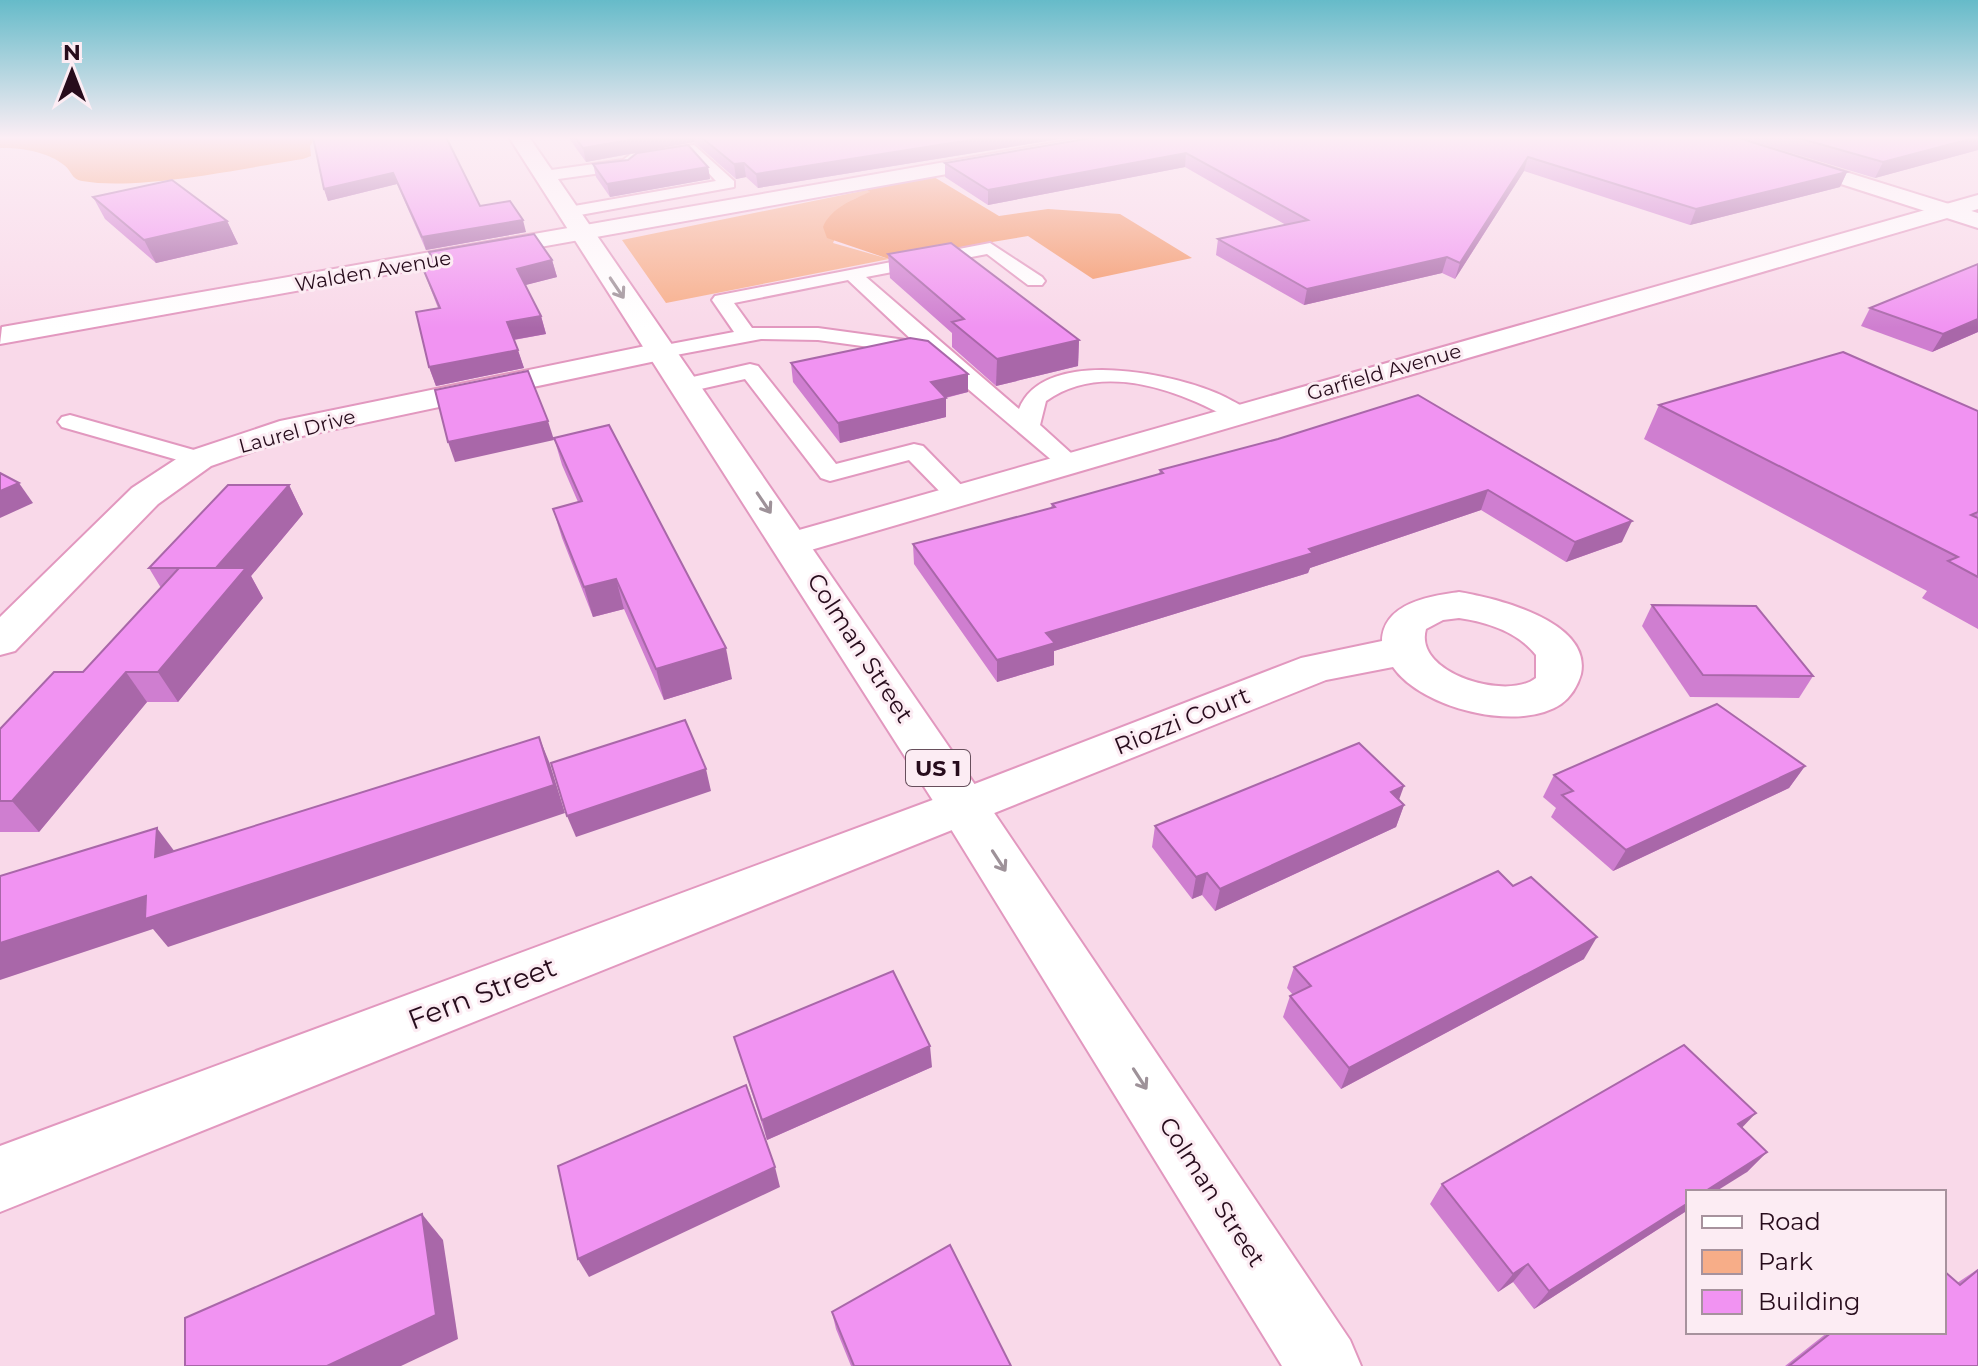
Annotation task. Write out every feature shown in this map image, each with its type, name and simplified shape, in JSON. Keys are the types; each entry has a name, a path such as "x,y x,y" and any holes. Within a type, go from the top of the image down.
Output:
{"street":[{"name":"Walden Avenue","path":"2,336 589,202 692,215 770,201"},
{"path":"1912,201 1978,221"},
{"name":"Colman Street","path":"589,202 672,369 964,808 1324,1366"},
{"name":"Garfield Avenue","path":"791,544 1978,202"},
{"name":"Laurel Drive","path":"0,641 145,496 199,459 280,431 672,369"},
{"name":"Riozzi Court","path":"964,808 1316,668 1404,651"},
{"name":"Fern Street","path":"0,1179 964,808"}],"lane":[{"path":"681,201 692,215"},
{"path":"746,334 722,300 990,248 1035,281"},
{"path":"852,274 936,351 1070,463"},
{"path":"672,369 746,334 818,334 936,351"},
{"path":"672,369 750,371 830,473 914,451 958,495"},
{"path":"1028,425 1030,409 1038,395 1063,383 1092,379 1158,379 1200,393 1239,414"},
{"path":"70,422 199,459"}],"green space":[{"path":"814,201 852,201 833,243 889,259 666,303 622,240"}],"shaded area":[{"path":"850,201 974,201 999,216 1048,209 1120,214 1192,258 1093,279 1028,236 889,259 827,238 823,227 826,221"}],"building":[{"path":"97,201 200,201 227,221 144,240"},
{"path":"406,201 477,201 480,206 510,201 523,220 422,237"},
{"path":"1273,201 1500,201 1460,263 1447,257 1307,289 1218,239 1308,220"},
{"path":"1669,201 1730,201 1696,209"},
{"path":"534,234 552,260 517,269 541,316 507,322 518,350 429,367 416,312 440,308 421,264 434,261 429,252"},
{"path":"951,243 1079,340 997,359 952,322 964,319 888,254"},
{"path":"1978,264 1978,319 1943,334 1870,308"},
{"path":"910,338 928,341 968,374 931,382 946,398 838,423 791,363"},
{"path":"1843,352 1978,411 1978,512 1971,515 1978,518 1978,577 1948,561 1958,557 1659,405"},
{"path":"528,371 548,421 448,442 435,390"},
{"path":"1418,395 1632,521 1575,542 1488,490 1309,549 1313,553 1046,633 1055,643 997,660 913,544 1055,507 1052,504 1163,473 1160,470 1278,439"},
{"path":"609,425 726,648 656,669 616,579 584,587 553,509 582,501 554,438"},
{"path":"0,473 19,483 0,491"},
{"path":"228,485 289,485 216,568 149,568"},
{"path":"179,568 246,568 158,672 126,672 12,801 0,801 0,729 54,672 83,672"},
{"path":"1652,605 1756,606 1813,676 1703,675"},
{"path":"1717,704 1805,766 1626,850 1562,795 1573,791 1554,775"},
{"path":"685,720 706,769 567,816 551,763"},
{"path":"539,737 554,785 145,919 146,896 0,943 0,876 157,828 155,857"},
{"path":"1359,743 1404,786 1391,792 1404,805 1220,889 1207,873 1196,877 1155,826"},
{"path":"1498,871 1513,886 1531,877 1597,937 1349,1068 1290,996 1311,986 1294,967"},
{"path":"893,971 930,1046 762,1120 734,1037"},
{"path":"1684,1045 1756,1113 1738,1124 1767,1152 1707,1190 1686,1190 1686,1204 1549,1291 1528,1264 1513,1274 1442,1184"},
{"path":"746,1085 775,1167 578,1259 558,1166"},
{"path":"422,1214 436,1315 327,1366 185,1366 185,1318"},
{"path":"950,1245 1011,1366 854,1366 832,1312"},
{"path":"1978,1270 1978,1366 1789,1366 1829,1334 1946,1334 1946,1273 1960,1285"}]}
